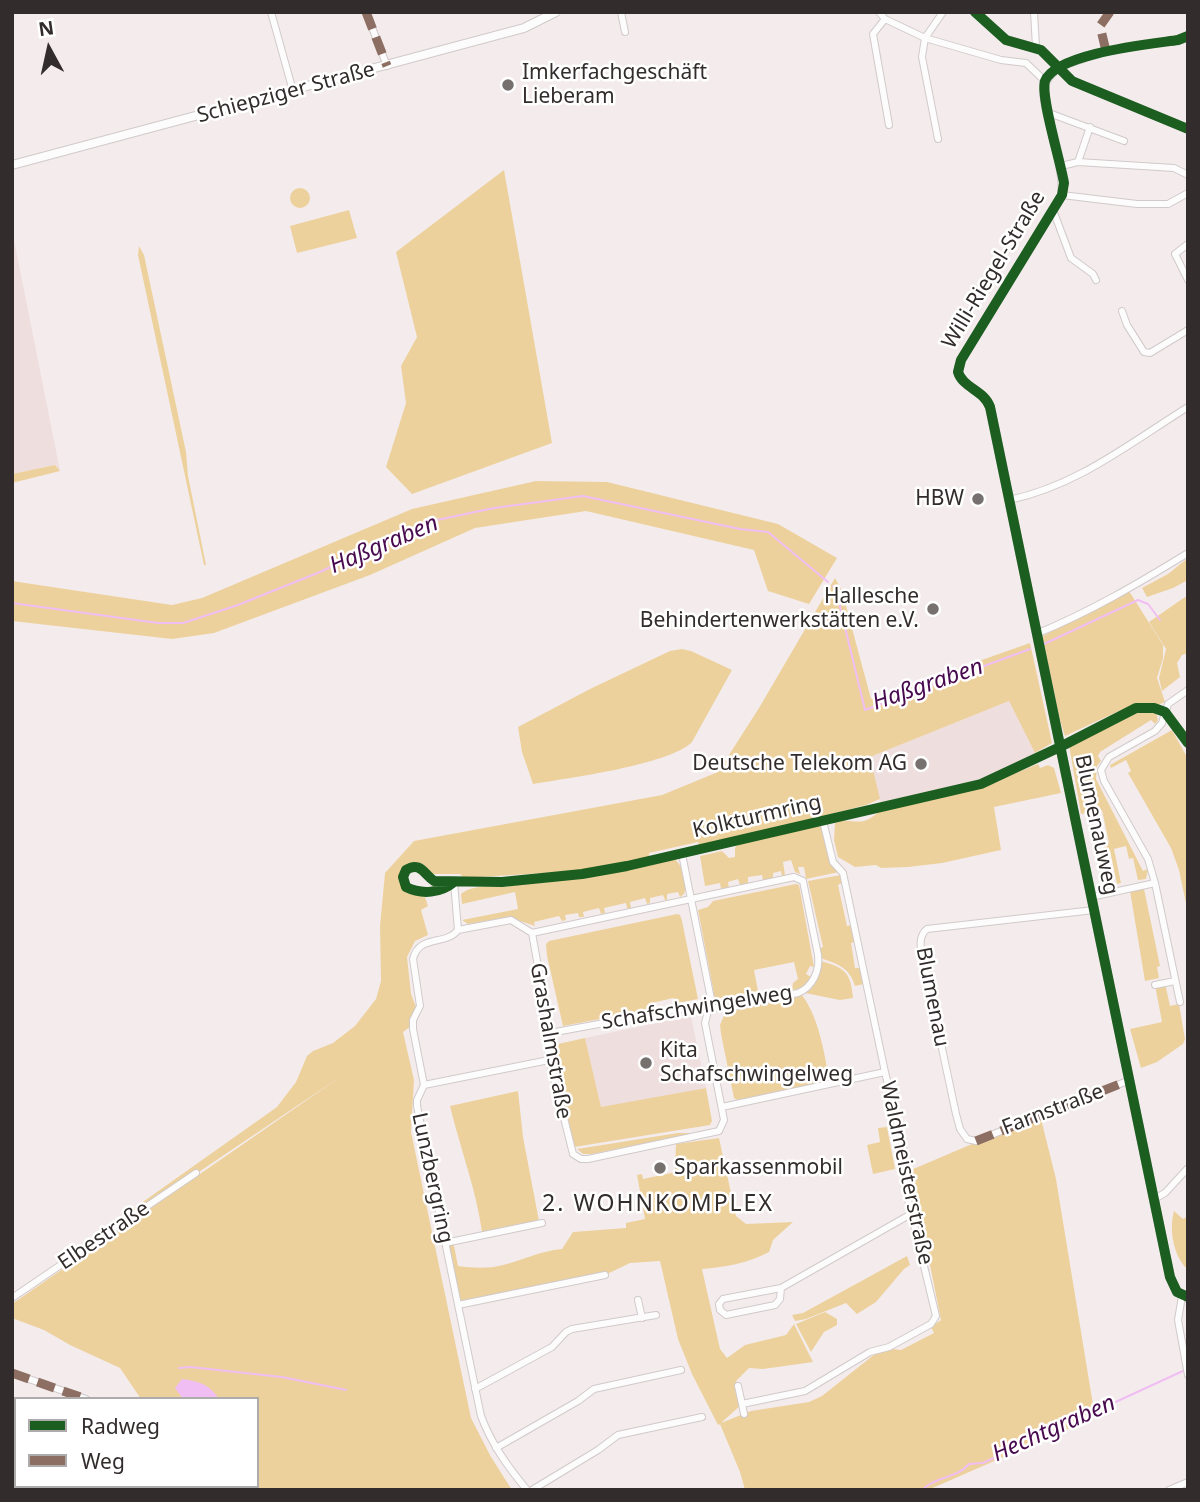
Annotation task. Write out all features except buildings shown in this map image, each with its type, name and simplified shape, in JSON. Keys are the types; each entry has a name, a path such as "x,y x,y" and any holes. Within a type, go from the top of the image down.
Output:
{"street":[{"path":"271,12 293,91"},
{"path":"366,12 387,66"},
{"name":"Schiepziger Straße","path":"12,165 524,28 556,12"},
{"path":"621,12 625,32"},
{"path":"938,139 922,57 925,38 943,12"},
{"path":"975,12 1006,40 1036,47 1072,81 1188,129"},
{"path":"1034,12 1036,47"},
{"path":"889,125 873,34 882,15 925,38 1001,60 1026,63 1045,81 1057,68 1106,51 1178,40 1188,36"},
{"name":"Willi-Riegel-Straße","path":"958,372 961,360 1062,195 1064,183 1045,100 1045,81"},
{"path":"1049,113 1124,141"},
{"path":"1078,162 1090,127"},
{"path":"1061,166 1078,162 1174,169 1188,175"},
{"path":"1062,195 1137,204 1168,204 1188,193"},
{"name":"Willi-Riegel-Straße","path":"1053,210 1071,258 1093,274 1096,280"},
{"path":"1188,244 1175,254 1188,280"},
{"path":"1122,311 1144,352 1150,353 1188,330"},
{"name":"Blumenauweg","path":"958,372 963,382 979,391 988,401 1172,1283 1185,1296 1178,1320 1188,1375"},
{"path":"1009,500 1048,491 1082,475 1188,407"},
{"path":"1036,634 1072,619 1129,589 1188,553"},
{"path":"1180,1002 1148,859 1104,781 1101,769 1109,757 1155,731 1162,723 1170,701 1188,690"},
{"name":"Kolkturmring","path":"454,882 440,891 414,890 406,887 403,877 407,870 415,866 435,881 502,882 582,874 682,854 981,784 1136,708 1145,707 1165,712"},
{"path":"1165,712 1188,743"},
{"name":"Waldmeisterstraße","path":"742,1404 805,1391 870,1352 892,1346 935,1320 935,1307 904,1183 906,1160 843,873 833,862 823,821"},
{"path":"682,854 711,999 705,1023 722,1107 885,1072"},
{"name":"Schafschwingelweg","path":"550,1033 696,1006 723,1009 798,993 811,983 818,967 818,955 803,881 794,877 692,899"},
{"path":"454,882 458,929 511,920 532,933 692,899"},
{"path":"1091,897 1155,883"},
{"name":"Blumenau","path":"976,1141 967,1139 958,1123 924,964 921,935 927,929 1094,910"},
{"name":"Lunzbergring","path":"458,929 452,936 423,943 414,953 420,1006 413,1020 413,1029 424,1085 417,1106 481,1416 496,1448 529,1490"},
{"name":"Grashalmstraße","path":"532,933 550,1033 550,1060 570,1150 575,1156 588,1159 710,1134 719,1131 723,1126 722,1107"},
{"path":"1155,985 1175,981"},
{"path":"424,1085 550,1060"},
{"name":"Farnstraße","path":"976,1141 1130,1080"},
{"path":"1154,1199 1166,1193 1188,1168"},
{"name":"Elbestraße","path":"12,1298 196,1173"},
{"path":"781,1288 780,1300 775,1305 726,1315 720,1310 719,1304 723,1299 781,1288 911,1213"},
{"path":"445,1243 542,1223"},
{"path":"458,1306 605,1275"},
{"path":"638,1300 642,1318"},
{"path":"475,1389 552,1347 565,1332 572,1329 656,1315"},
{"path":"496,1448 594,1389 681,1370"},
{"path":"12,1373 78,1397"},
{"path":"738,1385 744,1414"},
{"path":"529,1490 598,1450 618,1434 702,1417"},
{"path":"1169,1490 1188,1482"}],"shaded area":[{"path":"504,170 552,443 412,494 386,467 406,403 401,366 417,337 396,252"},
{"path":"300,188 307,191 310,198 307,205 300,208 293,205 290,198 293,191"},
{"path":"349,210 357,238 297,253 290,226"},
{"path":"12,230 60,471 55,465 12,474"},
{"path":"139,246 144,255 186,452 188,476 206,565 138,255"},
{"path":"55,465 60,471 12,483 12,474"},
{"path":"536,481 607,482 778,524 837,558 809,604 768,591 754,550 586,511 475,528 370,575 214,633 172,639 12,621 12,581 172,605 202,598 412,509"},
{"path":"1188,558 1188,580 1147,597 1142,588 1168,574"},
{"path":"835,578 842,591 871,699 1030,643 1052,743 1035,753 1009,701 870,757 880,799 866,805 700,847 698,842 649,853 649,858 577,871 464,878 460,874 433,874 421,863 401,869 400,879 407,893 425,897 428,906 421,910 428,935 415,941 407,957 411,994 416,1007 413,1025 403,1032 414,1080 411,1132 471,1418 512,1490 204,1490 202,1488 259,1488 259,1397 140,1397 120,1368 44,1330 12,1318 12,1304 343,1075 59,1266 58,1262 277,1107 296,1082 307,1056 333,1043 355,1026 376,999 381,981 380,926 385,873 414,841 662,795 718,772"},
{"path":"1129,591 1163,645 1163,658 1157,678 1165,702 1158,705 1136,703 1065,736 1050,688 1041,637"},
{"path":"1185,597 1188,599 1188,653 1182,655 1177,663 1180,677 1162,691 1159,678 1166,649 1149,622"},
{"path":"682,649 732,670 692,742 680,750 641,764 533,784 522,752 518,727 590,689 670,651"},
{"path":"1009,701 1037,757 980,783 881,807 870,757"},
{"path":"1139,709 1156,712 1158,720 1155,724 1151,720 1100,752 1098,756 1101,761 1097,766 1096,779 1143,871 1148,869 1146,879 1138,880 1133,858 1129,859 1126,846 1114,849 1121,883 1117,884 1110,850 1105,850 1104,845 1109,843 1102,810 1081,814 1069,745"},
{"path":"1172,730 1188,759 1188,913 1179,870 1171,848 1128,773 1131,771 1126,760 1111,768 1110,765"},
{"path":"1038,764 1040,768 1048,765 1054,768 1061,793 994,807 1001,850 942,863 908,867 855,867 838,857 834,840 835,823 864,821 880,811 989,784"},
{"path":"815,825 821,827 839,872 806,879 804,867 798,867 800,874 795,872 791,860 783,862 785,875 782,876 781,871 773,873 773,879 763,880 762,875 748,877 748,883 740,885 738,879 728,882 729,888 721,889 720,883 705,886 700,856 722,851 729,858 735,857 735,848 739,843"},
{"path":"674,859 680,865 685,880 684,894 680,897 678,892 667,894 667,900 663,895 650,898 650,903 647,904 645,898 630,902 631,908 627,908 626,903 604,908 605,913 601,914 599,908 583,912 584,917 579,917 578,913 565,915 566,920 562,921 559,916 534,922 535,926 508,917 468,924 462,920 518,909 515,892 462,904 461,894 468,890 571,878"},
{"path":"841,875 842,883 838,885 847,926 851,925 855,942 851,943 855,968 860,968 864,984 855,986 850,974 842,967 820,958 819,949 823,947 808,881"},
{"path":"799,885 814,967 810,966 806,974 811,977 804,988 792,990 793,983 798,979 794,962 754,970 758,991 715,999 698,910 708,907 713,901"},
{"path":"1144,889 1160,966 1157,967 1159,978 1145,981 1130,891"},
{"path":"677,914 682,921 698,999 678,1003 673,998 652,1003 647,1010 563,1026 547,956 546,944 549,941"},
{"path":"820,961 845,972 853,998 840,1000 805,993 815,981"},
{"path":"1165,983 1170,1006 1179,1004 1185,1039 1183,1044 1157,1062 1141,1068 1130,1029 1162,1022 1155,985"},
{"path":"802,995 817,1025 829,1082 737,1100 734,1098 721,1034 720,1025 725,1013"},
{"name":"Kita Schafschwingelweg","path":"691,1016 706,1088 601,1108 585,1038"},
{"path":"585,1038 601,1107 706,1088 712,1121 710,1125 574,1147 551,1045 552,1039 558,1044"},
{"path":"518,1091 523,1137 539,1221 482,1232 472,1184 450,1106"},
{"path":"1040,1115 1056,1179 1095,1417 928,1490 745,1490 720,1424 718,1425 692,1374 678,1339 660,1261 630,1263 605,1275 458,1305 445,1243 453,1241 458,1266 486,1268 562,1249 573,1232 626,1228 626,1223 645,1219 637,1175 642,1174 643,1179 675,1170 676,1144 719,1138 736,1216 746,1224 793,1222 773,1240 769,1252 737,1264 702,1269 720,1349 727,1358 745,1345 786,1335 794,1324 813,1362 763,1369 749,1368 736,1381 742,1404 721,1423 751,1411 809,1402 822,1396 875,1354 893,1349 901,1350 934,1333 931,1327 941,1320 911,1170"},
{"path":"887,1127 895,1169 873,1174 867,1145 880,1142 878,1128"},
{"path":"678,1133 697,1133 592,1154 583,1154 577,1149"},
{"path":"1174,1211 1183,1219 1188,1216 1186,1268 1173,1241"},
{"path":"907,1256 910,1265 876,1302 857,1314 846,1303 795,1321 792,1315 803,1313"},
{"path":"825,1312 837,1319 837,1325 824,1332 811,1352 796,1324"},
{"path":"182,1379 194,1381 212,1390 217,1397 182,1397 175,1388"}],"waterway":[{"name":"Haßgraben","path":"12,603 158,623 183,623 238,605 320,572 437,520 494,508 583,496 740,529 768,532 828,582"},
{"name":"Haßgraben","path":"833,586 865,710 1030,649"},
{"name":"Haßgraben","path":"1044,644 1138,600 1148,604 1160,620"},
{"path":"179,1368 282,1377 346,1390"},
{"name":"Hechtgraben","path":"922,1490 969,1464 983,1463 998,1456 1007,1446 1018,1440 1053,1431 1066,1419 1096,1411 1185,1370"}],"marked path":[{"path":"366,12 387,66"},
{"path":"1106,51 1100,26 1110,12"},
{"path":"976,1141 1130,1080"},
{"path":"12,1373 80,1397"}],"cycle path":[{"path":"975,12 1006,40 1041,50 1072,81 1188,129"},
{"path":"1188,36 1085,57 1053,71 1045,81 1048,115 1064,183 1062,195 961,360 958,372 964,382 983,397 990,407 1170,1277 1177,1292 1188,1297"},
{"path":"454,882 443,889 425,892 406,887 403,877 406,870 415,867 434,881 502,882 582,874 627,866 981,784 1136,708 1154,708 1165,712 1188,743"}],"place":[{"name":"Imkerfachgeschäft Lieberam","path":"508,85"},
{"name":"HBW","path":"978,499"},
{"name":"Hallesche Behindertenwerkstätten e.V.","path":"933,609"},
{"name":"Deutsche Telekom AG","path":"921,764"},
{"name":"Kita Schafschwingelweg","path":"646,1063"},
{"name":"Sparkassenmobil","path":"660,1168"}],"district":[{"name":"2. WOHNKOMPLEX","path":"658,1204"}]}
